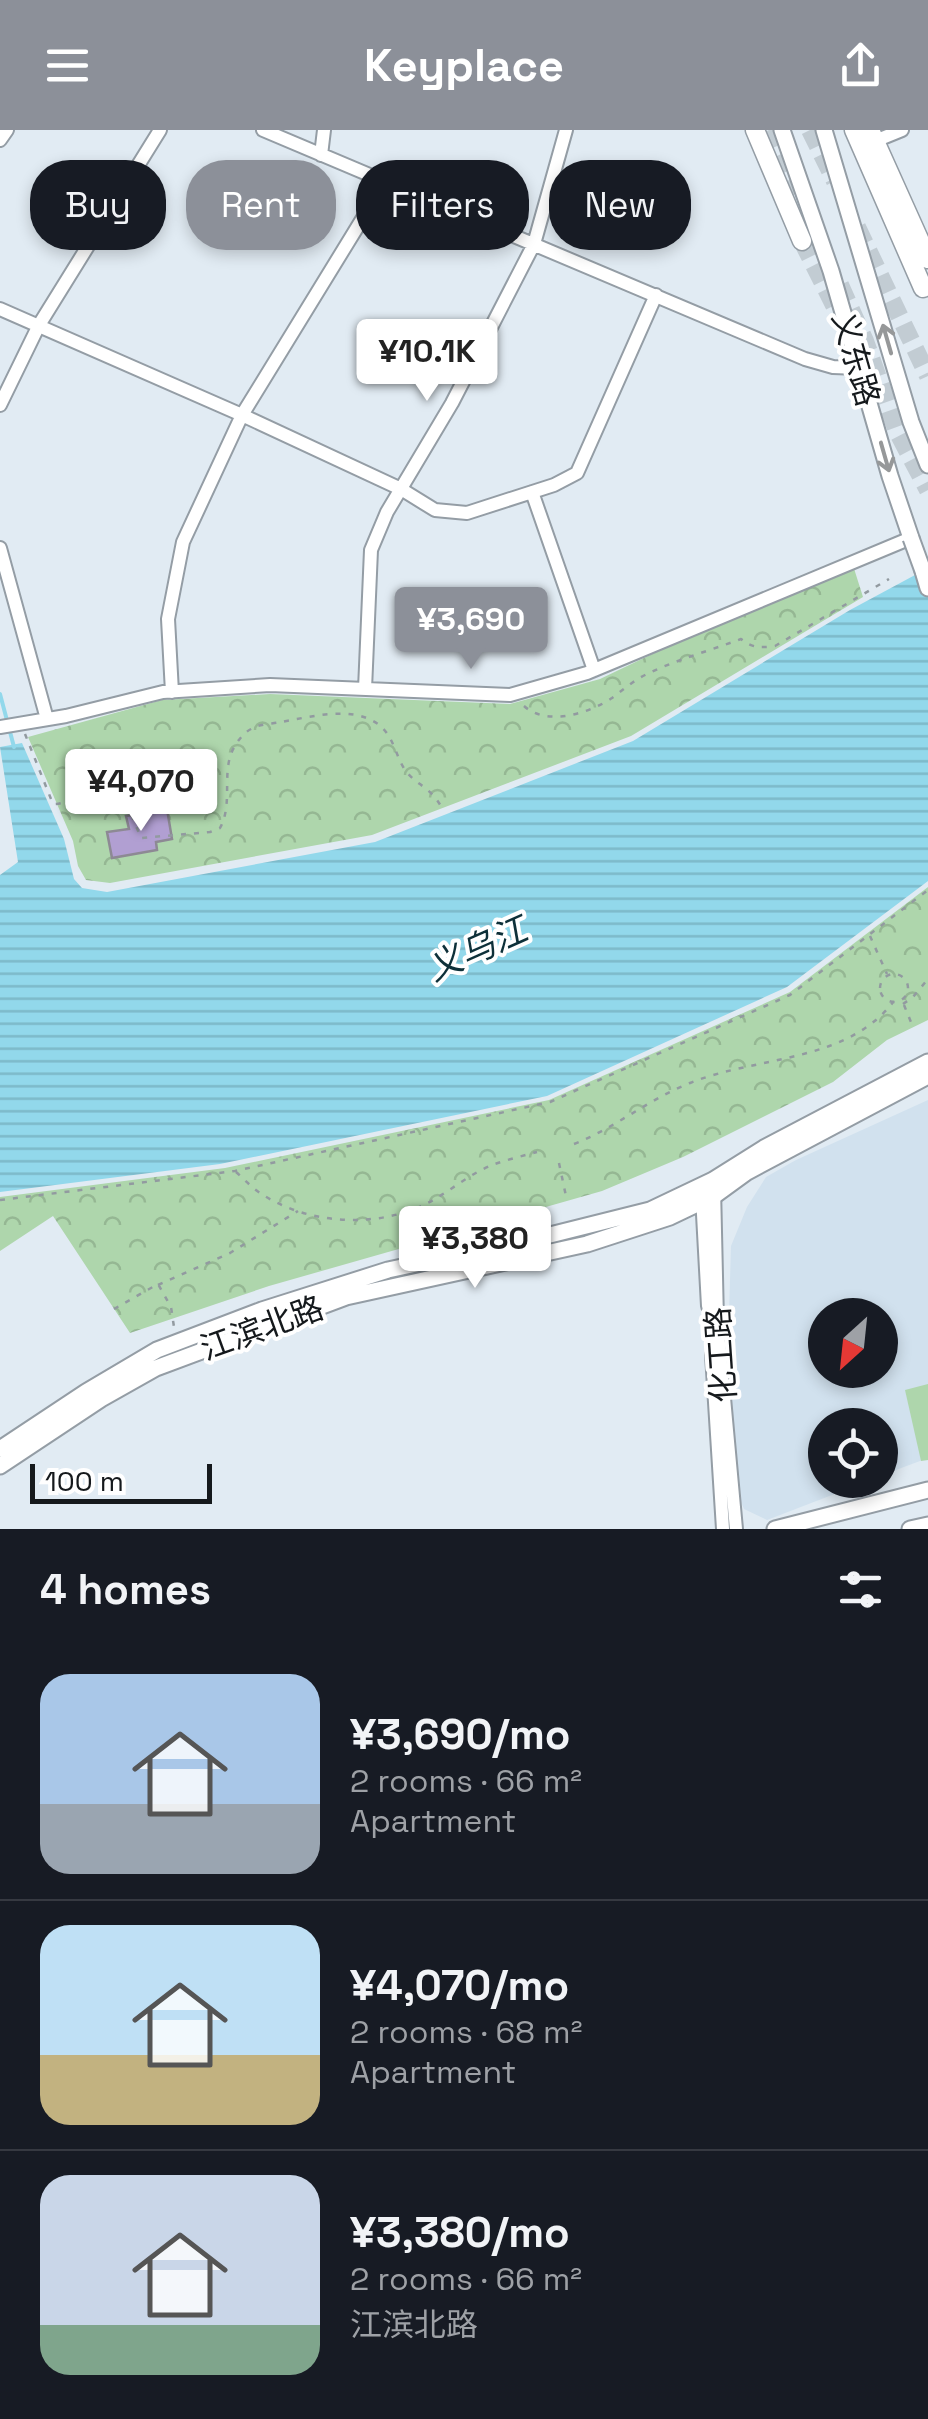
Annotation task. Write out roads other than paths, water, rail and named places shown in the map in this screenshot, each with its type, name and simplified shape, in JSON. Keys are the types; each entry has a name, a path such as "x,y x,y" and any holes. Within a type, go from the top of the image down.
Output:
{"highway":[{"path":"756,130 802,242"},
{"path":"854,130 923,288"},
{"path":"872,136 928,259"}],"main road":[{"name":"义东路","path":"782,130 831,271 890,476 928,588"},
{"name":"义东路","path":"824,130 911,422 928,465"},
{"name":"江滨北路","path":"0,1466 156,1368 240,1335 346,1296 587,1244 670,1217 764,1148 928,1062"},
{"name":"江滨北路","path":"0,1449 158,1350 262,1310 388,1270 650,1210 708,1190 928,1076"},
{"path":"775,1529 928,1490"},
{"path":"910,1529 928,1525"}],"street":[{"path":"0,140 6,130"},
{"path":"0,405 39,325 160,130"},
{"path":"262,130 356,169"},
{"path":"321,154 324,130"},
{"path":"365,689 370,550 534,244 566,130"},
{"path":"872,136 902,130"},
{"path":"172,692 168,619 183,542 242,415 356,229"},
{"path":"529,242 805,359 833,367 859,368"},
{"path":"0,310 242,415 401,489 436,510 468,513 554,485 577,472 656,295"},
{"path":"532,492 594,670"},
{"path":"0,727 172,692 270,686 510,695 594,670 911,538"},
{"path":"0,548 47,719"},
{"name":"化工路","path":"708,1190 723,1529"},
{"name":"化工路","path":"708,1190 736,1529"}],"water":[{"name":"义乌江","path":"928,568 928,881 787,987 547,1096 220,1164 0,1192 0,875 18,862 0,747 22,743 64,839 74,879 82,888 107,892 375,842 633,741 850,610"}],"waterway":[{"path":"0,694 14,747"}],"tunnel":[{"path":"769,130 798,193"},
{"path":"810,130 835,181"},
{"path":"857,227 928,376"},
{"path":"802,241 842,321"},
{"path":"840,285 897,431 928,490"}]}
